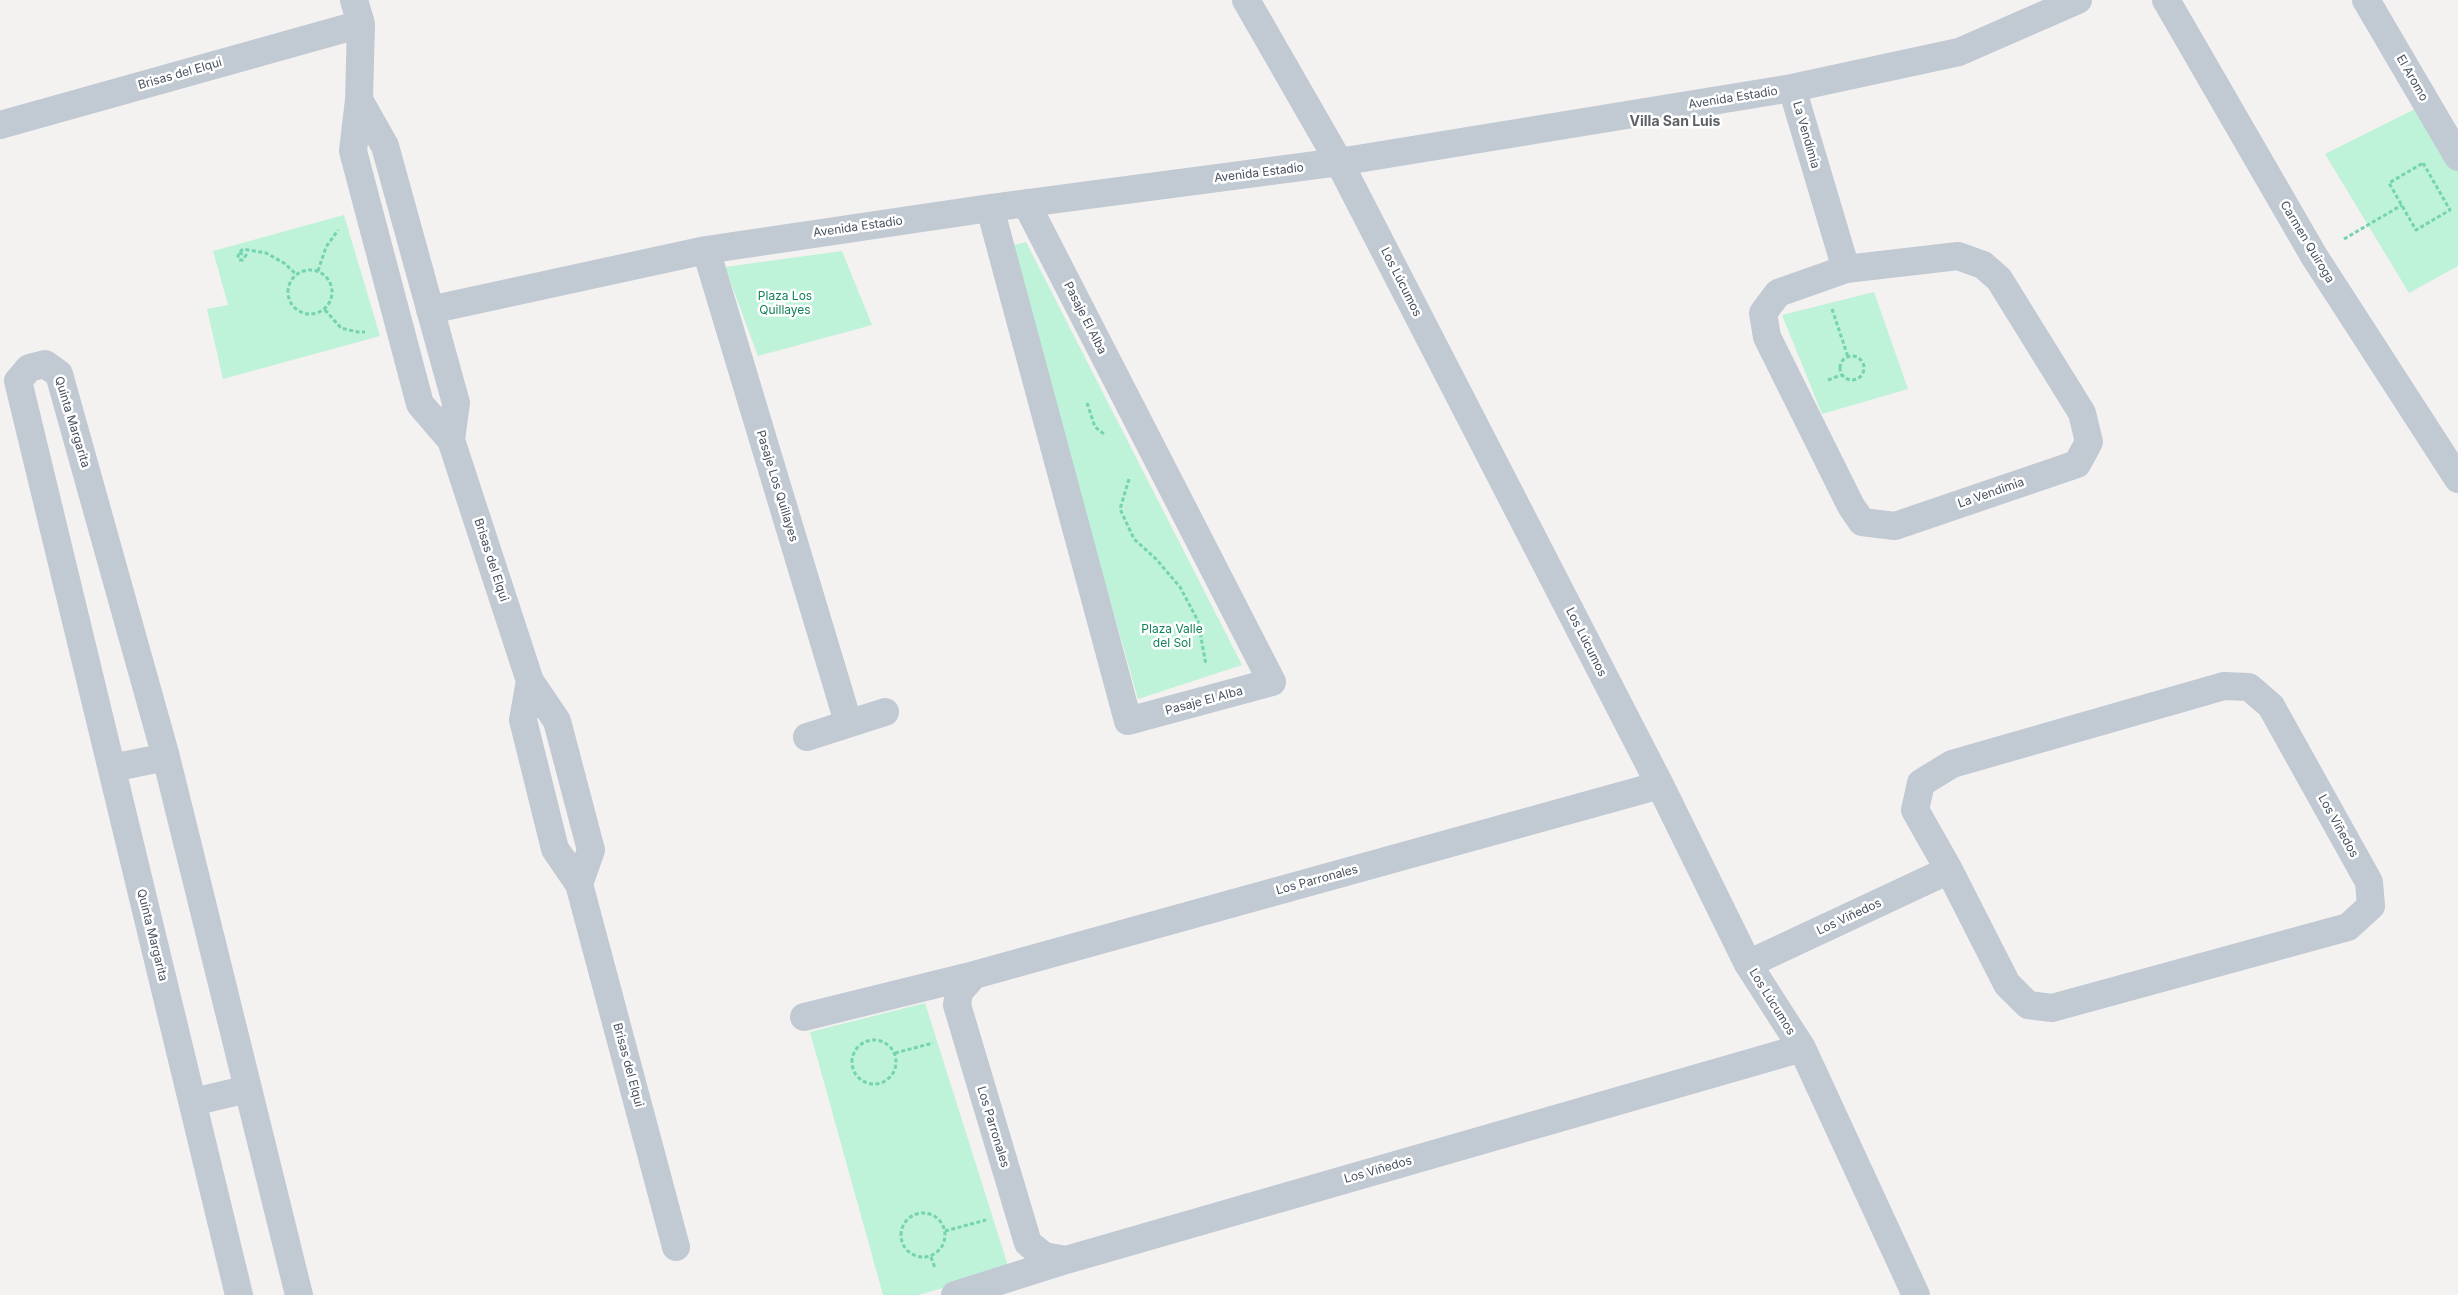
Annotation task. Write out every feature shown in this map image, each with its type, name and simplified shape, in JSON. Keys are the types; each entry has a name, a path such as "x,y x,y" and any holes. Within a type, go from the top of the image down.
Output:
{"street":[{"name":"Los Lúcumos","path":"1246,0 1340,162 1660,786 1748,964 1802,1048 1914,1294"},
{"name":"Avenida Estadio","path":"430,310 706,250 1026,203 1340,162 1792,88 1959,52 2078,0"},
{"name":"Carmen Quiroga","path":"2166,0 2314,256 2458,479"},
{"name":"El Aromo","path":"2366,0 2458,157"},
{"name":"Brisas del Elqui","path":"0,125 357,12 359,100 353,151 420,404 452,440 530,681 557,721 591,850 580,884 676,1247"},
{"name":"La Vendimia","path":"1792,88 1834,274"},
{"name":"Brisas del Elqui","path":"359,100 385,146 456,404 452,440"},
{"name":"Pasaje El Alba","path":"990,208 1128,721 1272,682 1026,203"},
{"name":"Pasaje Los Quillayes","path":"706,250 848,722"},
{"name":"La Vendimia","path":"1958,256 1983,265 1999,279 2082,413 2089,442 2077,464 1895,526 1862,522 1851,506 1768,337 1763,313 1778,293 1834,274 1958,256"},
{"name":"Quinta Margarita","path":"239,1295 18,381 29,368 44,364 59,374 166,757 299,1295"},
{"name":"Los Viñedos","path":"2224,686 2249,687 2271,706 2369,882 2371,906 2348,927 2052,1008 2028,1005 2007,984 1949,870 1915,810 1922,783 1952,764 2224,686"},
{"path":"807,737 848,722 885,712"},
{"path":"112,768 166,757"},
{"name":"Los Parronales","path":"804,1017 974,975 1660,786"},
{"name":"Los Viñedos","path":"1748,964 1949,870"},
{"name":"Los Parronales","path":"974,975 959,992 957,1005 1028,1243 1044,1256 1066,1260"},
{"name":"Los Viñedos","path":"955,1295 1066,1260 1802,1048"},
{"path":"192,1102 248,1089"}],"path":[{"path":"2423,163 2450,210 2416,230 2402,205 2389,183 2423,163"},
{"path":"2314,256 2402,205"},
{"path":"238,253 243,249 266,253 284,262 296,274"},
{"path":"311,270 325,275 332,288 332,296 325,310 311,314 297,311 292,306 288,293 289,286 296,274 311,270"},
{"path":"1834,274 1848,357"},
{"path":"325,310 341,328 358,332 371,331 398,323"},
{"path":"1854,356 1863,364 1864,372 1856,380 1847,380 1841,375 1841,363 1848,357 1854,356"},
{"path":"1087,402 1095,427 1110,438"},
{"path":"1132,472 1120,509 1134,538 1156,559 1180,587 1198,621 1206,657 1205,700"},
{"path":"867,1040 882,1040 894,1050 897,1066 883,1083 869,1083 862,1080 853,1070 853,1055 861,1044 867,1040"},
{"path":"946,1231 1018,1211"},
{"path":"924,1213 938,1218 946,1231 943,1246 938,1252 925,1258 911,1254 906,1250 901,1236 905,1223 910,1218 924,1213"}],"green space":[{"path":"2421,106 2458,166 2458,266 2409,293 2325,154"},
{"path":"344,215 380,336 223,379 207,309 228,305 213,251"},
{"name":"Plaza Valle del Sol","path":"1026,242 1242,665 1138,699 1010,246"},
{"name":"Plaza Los Quillayes","path":"842,251 872,325 758,356 725,267"},
{"path":"1874,292 1908,389 1822,414 1782,315"},
{"path":"925,1003 1009,1269 918,1295 883,1295 810,1032"}],"district":[{"name":"Villa San Luis","path":"1675,122"}]}
